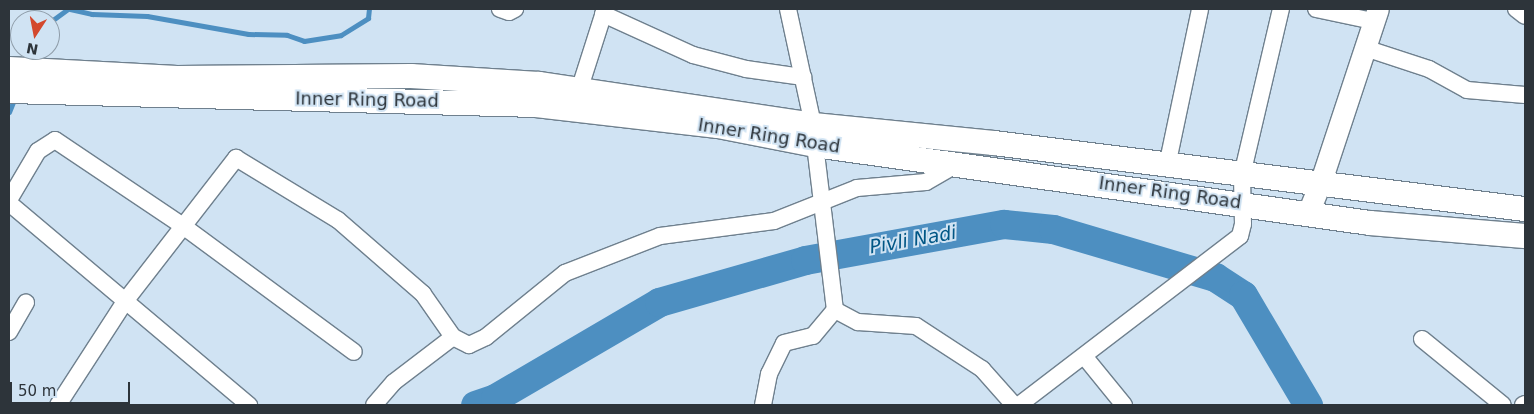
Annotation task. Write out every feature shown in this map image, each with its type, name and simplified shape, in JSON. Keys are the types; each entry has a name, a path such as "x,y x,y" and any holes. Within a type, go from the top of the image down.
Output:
{"highway":[{"name":"Inner Ring Road","path":"14,75 177,78 411,76 539,84 576,100"},
{"name":"Inner Ring Road","path":"14,75 59,93 428,102 576,100 814,135 958,163 1370,223 1525,236"},
{"name":"Inner Ring Road","path":"814,135 994,143 1525,209"}],"main road":[{"path":"1308,213 1320,184 1376,15"}],"street":[{"path":"500,9 509,12 515,9"},
{"path":"763,405 769,374 784,343 814,336 835,310 820,207 814,135 788,9"},
{"path":"1167,166 1200,9"},
{"path":"1019,405 1240,236 1242,175 1281,9"},
{"path":"1316,9 1376,15"},
{"path":"1516,9 1525,16"},
{"path":"576,100 604,11 693,55 746,69 803,78"},
{"path":"1365,48 1429,68 1467,90 1525,95"},
{"path":"249,405 126,300 64,252 9,201 38,151 55,140 184,226 354,352"},
{"path":"58,405 126,300 236,158 338,220 423,294 453,337 468,344 486,337 564,273 660,236 774,221 820,207 857,188 926,182 958,163"},
{"path":"9,332 26,302"},
{"path":"835,310 858,322 916,326 982,369 1014,405"},
{"path":"374,405 394,382 453,337"},
{"path":"1422,340 1503,405"},
{"path":"1084,356 1124,405"}],"waterway":[{"path":"60,15 68,9"},
{"path":"70,9 92,14 147,16 248,34 287,35 304,41 341,35 368,18 369,9"},
{"path":"9,112 15,97"},
{"name":"Pivli Nadi","path":"475,405 495,398 659,302 805,260 1004,224 1053,229 1215,277 1243,295 1308,405"}]}
